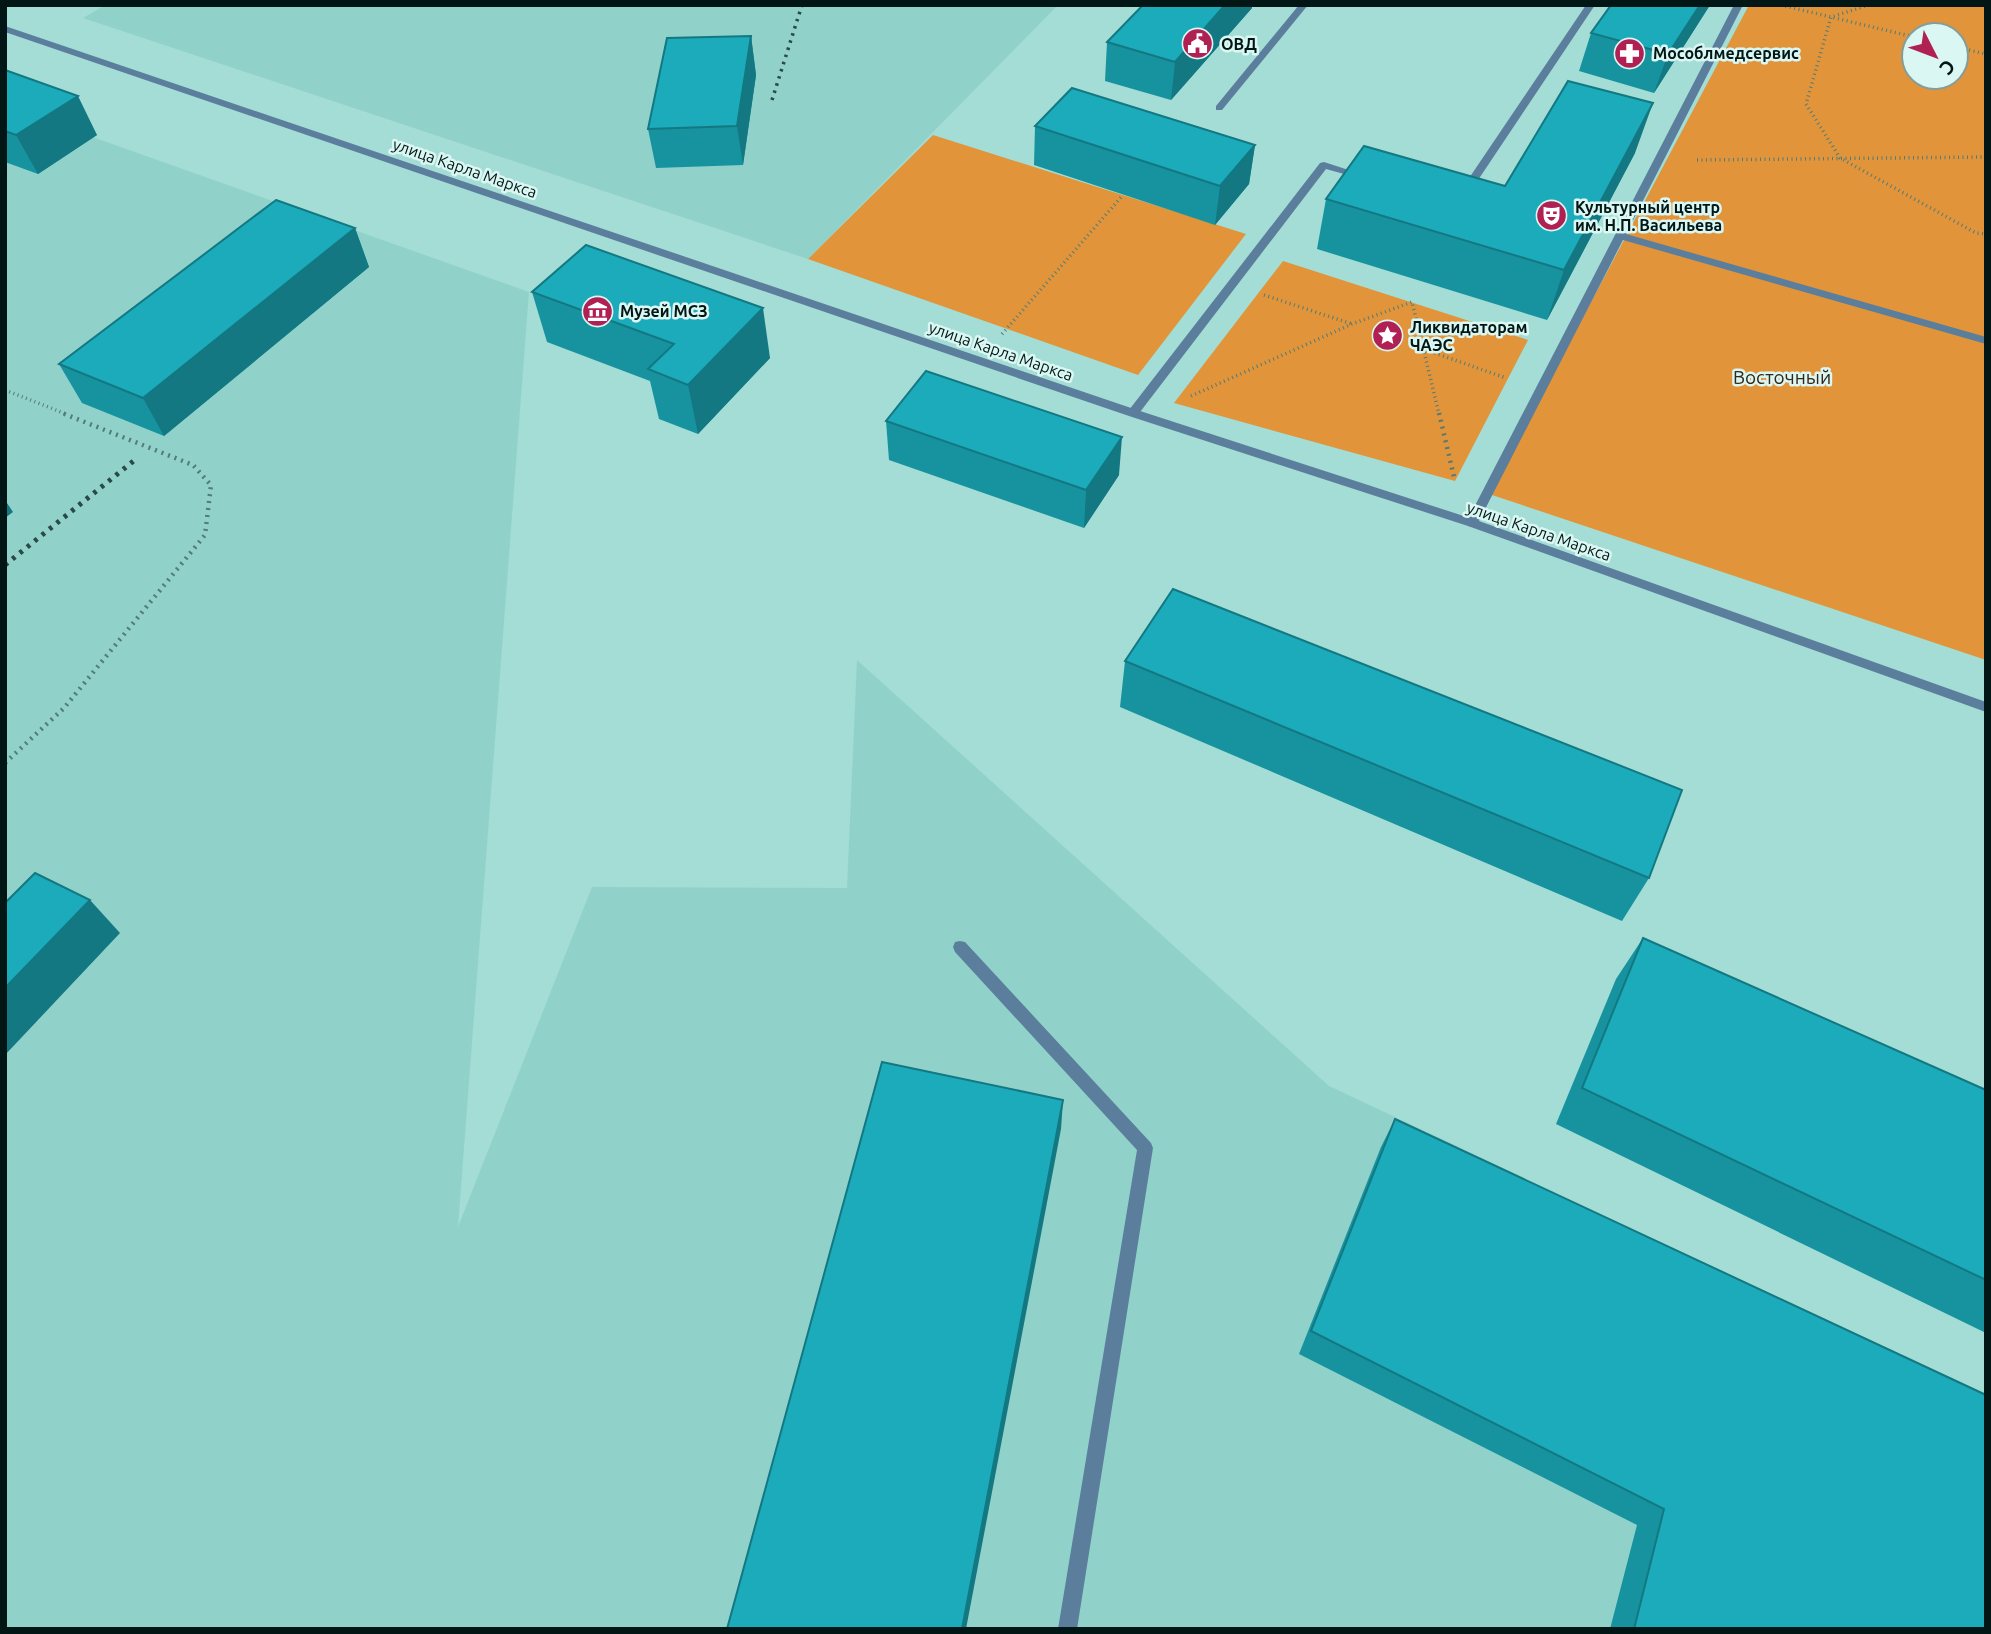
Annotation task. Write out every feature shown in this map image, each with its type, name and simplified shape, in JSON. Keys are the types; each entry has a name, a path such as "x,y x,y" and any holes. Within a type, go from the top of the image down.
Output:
{"street":[{"path":"1219,108 1304,5"},
{"path":"1458,202 1591,5"},
{"path":"1472,523 1661,160 1738,5"},
{"name":"улица Карла Маркса","path":"5,29 1133,414 1472,523 1986,707"},
{"path":"1133,414 1324,165 1378,180"},
{"path":"1621,236 1986,341"},
{"path":"960,947 1145,1147 1067,1629"}],"path":[{"path":"1781,5 1900,34"},
{"path":"1831,17 1869,5"},
{"path":"1831,17 1806,104 1840,158 1976,233 1986,234"},
{"path":"1661,160 1986,157"},
{"path":"994,343 1123,195"},
{"path":"1259,293 1352,324"},
{"path":"1186,398 1352,324 1412,302 1426,350 1455,481"},
{"path":"1426,350 1506,378"},
{"path":"5,390 192,466 211,485 205,534 64,708 5,763"}],"shaded area":[{"path":"105,5 1058,5 808,259 83,18"},
{"path":"5,106 529,292 458,1227 592,887 847,888 857,660 1329,1086 1986,1395 1986,1629 5,1629"}],"green space":[{"name":"Восточный","path":"1749,5 1986,5 1986,660 1489,494"},
{"path":"933,135 1246,234 1138,375 808,259"},
{"path":"1283,261 1528,340 1455,481 1174,403"}],"building":[{"path":"1143,5 1225,5 1175,62 1107,42"},
{"path":"1611,5 1700,5 1668,54 1591,33"},
{"path":"751,36 737,126 648,129 667,38"},
{"path":"5,70 78,96 16,135 5,131"},
{"path":"1568,81 1653,103 1564,270 1326,199 1364,146 1505,186"},
{"path":"1072,88 1255,145 1220,186 1035,126"},
{"path":"276,200 355,228 143,398 59,364"},
{"path":"586,245 763,308 688,385 648,369 674,344 532,292"},
{"path":"926,371 1122,437 1086,490 886,421"},
{"path":"1173,589 1682,790 1649,878 1125,661"},
{"path":"35,873 90,900 5,988 5,903"},
{"path":"1643,938 1986,1090 1986,1280 1582,1088"},
{"path":"882,1062 1063,1100 962,1629 727,1629"},
{"path":"1395,1119 1986,1395 1986,1629 1634,1629 1664,1509 1311,1331"}],"railway":[{"path":"772,100 802,5"},
{"path":"5,565 136,459"}],"place":[{"name":"ОВД","path":"1198,44"},
{"name":"Мособлмедсервис","path":"1630,53"},
{"name":"Культурный центр им. Н.П. Васильева","path":"1552,216"},
{"name":"Музей МСЗ","path":"597,311"},
{"name":"Ликвидаторам ЧАЭС","path":"1387,336"}]}
